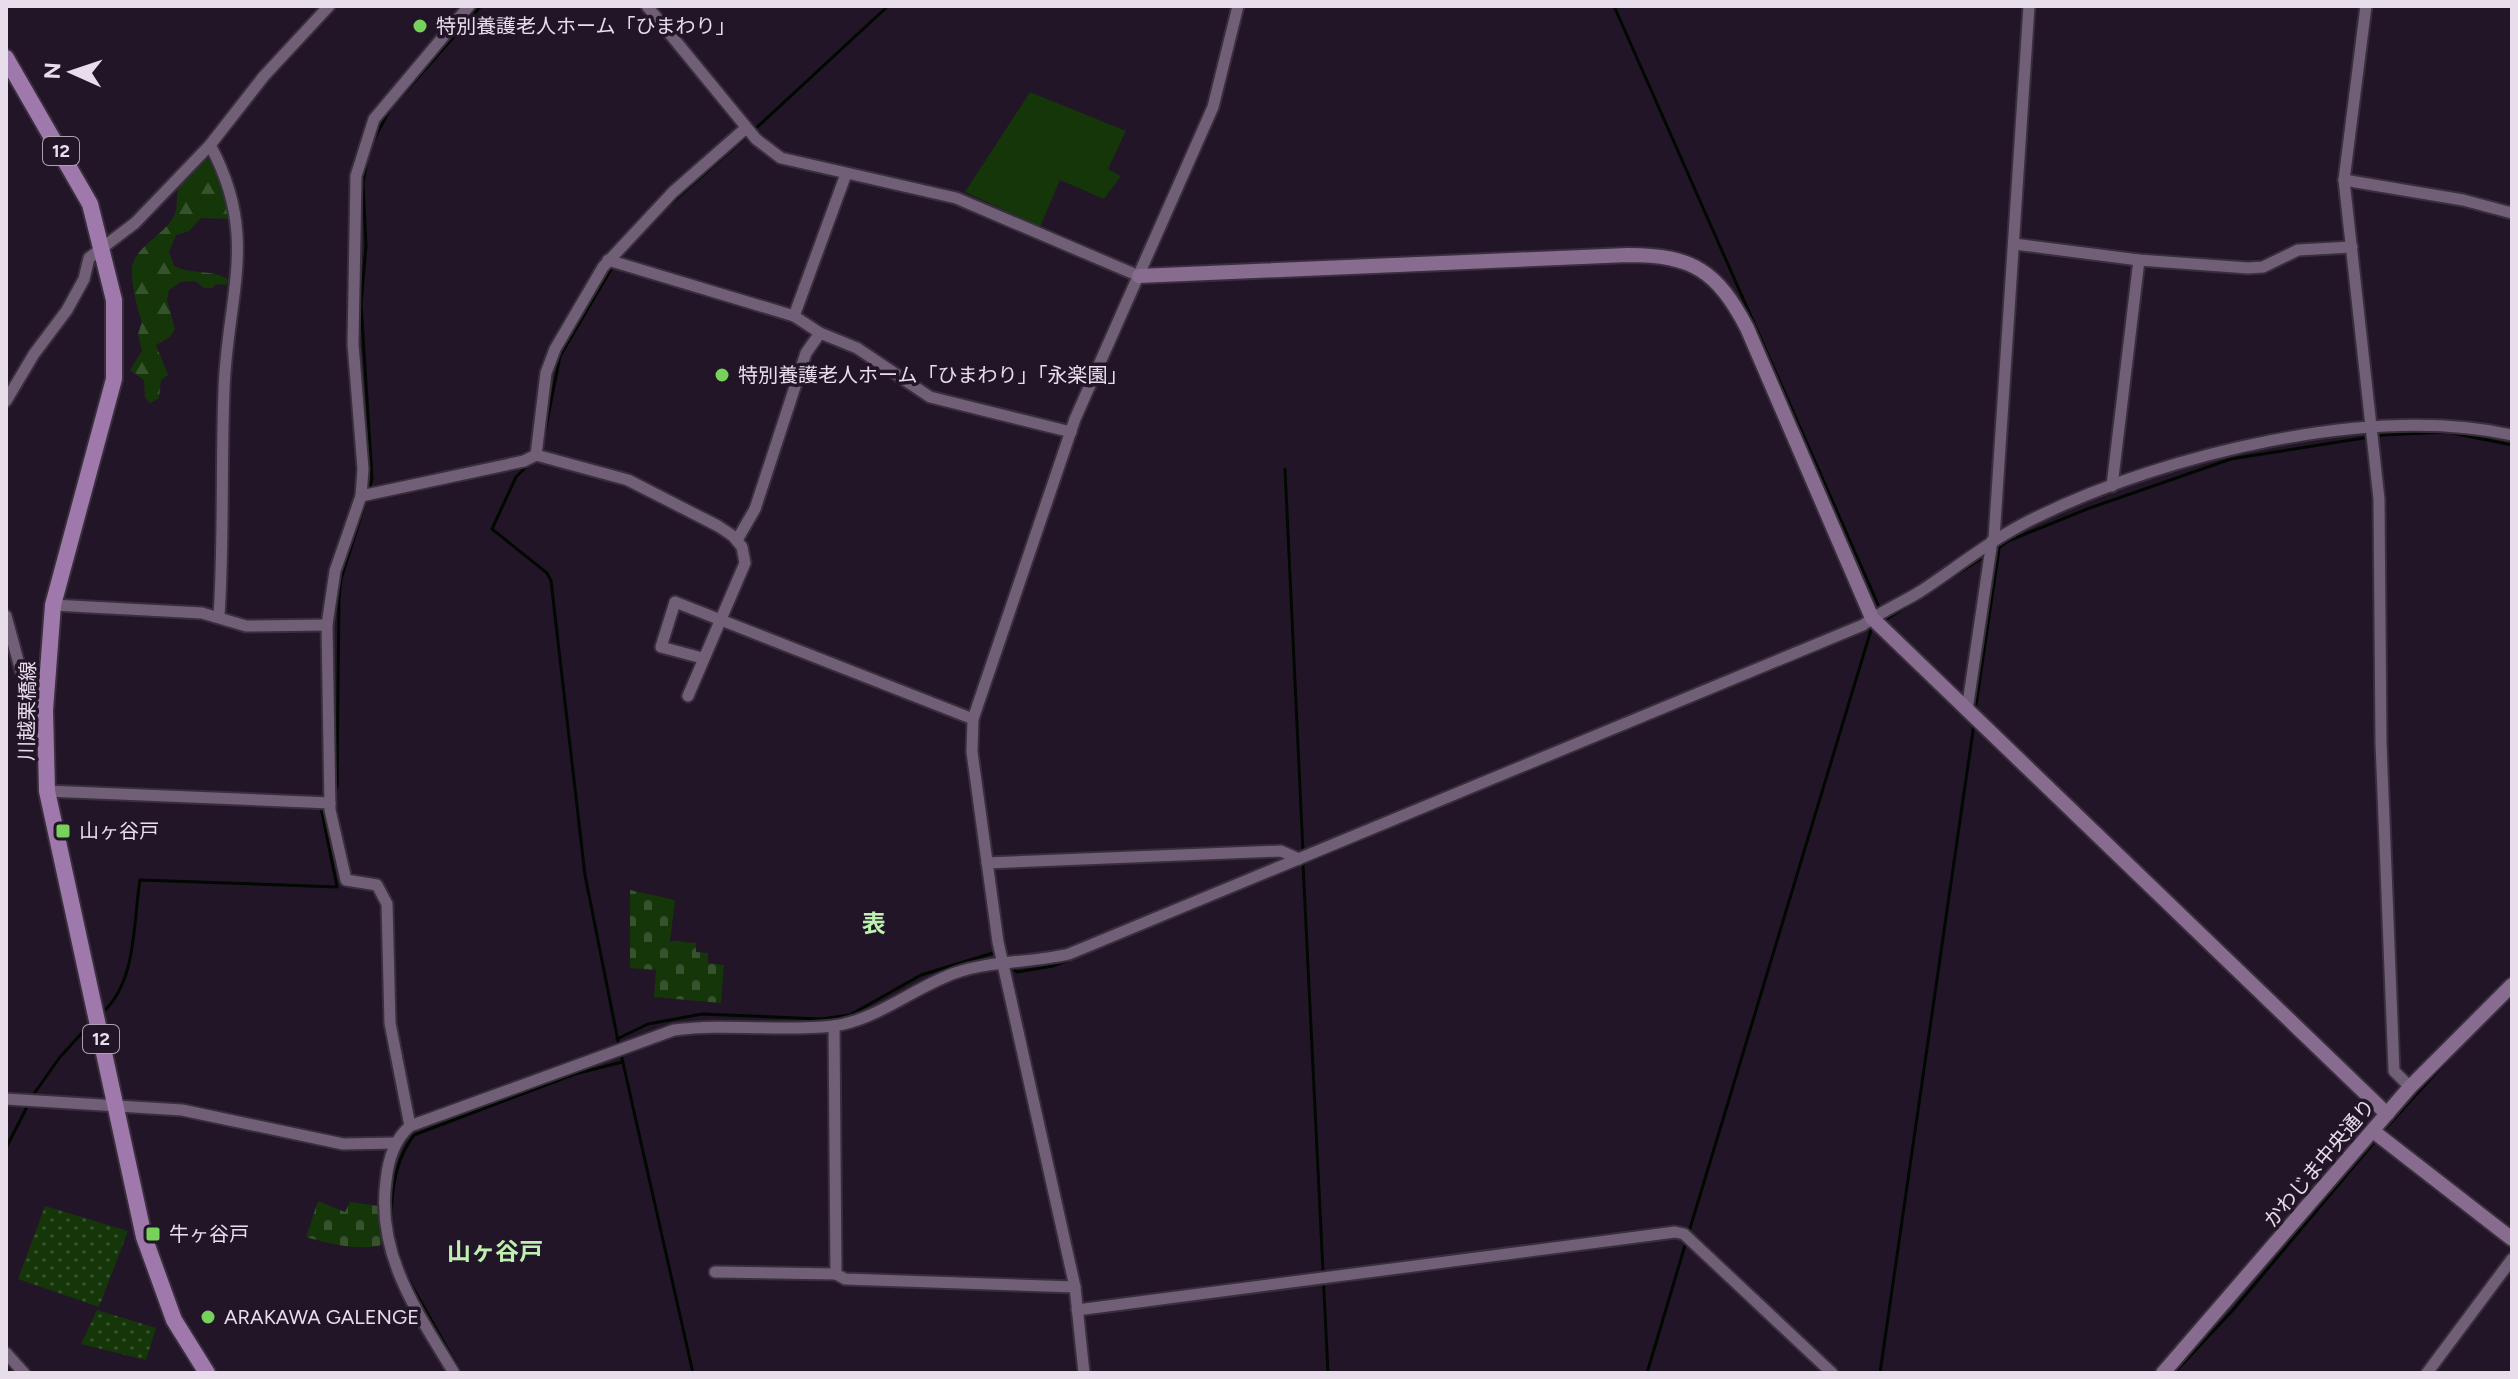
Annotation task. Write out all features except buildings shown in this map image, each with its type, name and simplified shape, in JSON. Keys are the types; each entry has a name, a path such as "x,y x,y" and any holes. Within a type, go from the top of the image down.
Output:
{"main road":[{"name":"川越栗橋線","path":"6,58 90,204 104,249 117,327 114,379 53,605 45,743 47,791 152,1265 174,1320 206,1373"}],"street":[{"path":"6,401 34,354 67,310 84,279 89,258 135,223 210,145 264,76 329,6"},
{"path":"410,1126 390,1023 387,904 377,885 346,880 330,803 327,625 335,571 361,496 363,469 353,344 356,176 374,119 469,6"},
{"path":"647,6 746,128 781,158 956,198 1139,276 1628,255 1663,255 1698,267 1720,284 1747,328 1872,618 2387,1114"},
{"path":"1084,1373 1075,1287 1002,961 972,752 973,719 1071,432 1213,107 1238,6"},
{"path":"1967,710 1993,540 2029,6"},
{"path":"2366,6 2344,180 2374,427 2379,499 2381,743 2394,1071 2410,1087"},
{"path":"536,455 550,361 608,260 673,192 746,128"},
{"path":"210,145 226,175 240,243 224,380 219,616"},
{"path":"794,316 846,174"},
{"path":"2344,180 2463,200 2512,213"},
{"path":"2014,244 2139,260 2248,268 2263,267 2298,250 2352,247"},
{"path":"608,260 794,316 820,333 857,348 930,397 1071,432"},
{"path":"2112,486 2139,260"},
{"path":"737,540 755,509 806,353 820,333"},
{"path":"454,1373 408,1297 387,1244 384,1192 388,1164 396,1143 410,1126 674,1030 710,1025 834,1026 872,1012 930,982 1002,961 1034,962 1069,954 1872,618 1928,586 1993,540 2068,502 2112,486 2233,448 2374,427 2451,425 2512,435"},
{"path":"361,496 524,461 536,455 628,480 718,526 737,540 745,563 688,696"},
{"path":"702,658 661,647 675,602 973,719"},
{"path":"53,605 219,616 246,626 327,625"},
{"path":"6,616 36,727 45,743"},
{"path":"47,791 330,803"},
{"path":"987,863 1281,851 1299,859"},
{"name":"かわじま中央通り","path":"2163,1373 2410,1087 2512,985"},
{"path":"834,1026 836,1274"},
{"path":"6,1099 182,1110 343,1144 396,1143"},
{"path":"2373,1131 2512,1239"},
{"path":"1077,1310 1675,1232 1684,1234 1832,1373"},
{"path":"2427,1373 2512,1259"},
{"path":"715,1272 836,1274 845,1279 1075,1287"},
{"path":"6,1353 24,1373"}],"green space":[{"path":"1030,92 1126,131 1108,169 1121,176 1104,199 1060,180 1040,227 965,192"},
{"path":"212,158 231,219 201,218 189,231 176,235 169,252 174,266 218,275 230,281 226,285 215,284 213,288 204,288 195,281 181,282 169,290 167,300 175,329 170,337 156,345 168,375 161,380 159,398 150,403 145,397 144,380 130,370 142,351 138,334 142,322 133,283 133,263 141,250 174,216 183,180 196,166"},
{"path":"630,890 675,900 670,941 696,943 696,952 708,953 708,963 724,965 721,1003 654,997 656,970 630,968"},
{"path":"318,1201 345,1212 350,1202 379,1206 382,1245 353,1247 306,1237"},
{"path":"45,1206 128,1231 99,1307 18,1279"},
{"path":"97,1310 156,1328 146,1360 81,1344"}],"waterway":[{"path":"373,141 390,109 481,6"},
{"path":"753,131 888,6"},
{"path":"1614,6 1880,609"},
{"path":"660,213 747,136"},
{"path":"367,159 363,183 366,246 361,304 372,479 369,490"},
{"path":"542,447 560,356 613,266"},
{"path":"1994,551 2008,541 2087,509 2231,459 2383,435 2447,432 2512,445"},
{"path":"528,465 516,477 492,529 547,573 551,581 585,875 619,1046"},
{"path":"1285,469 1303,852"},
{"path":"333,792 337,787 341,579 367,497"},
{"path":"1975,712 1999,549"},
{"path":"1936,587 1987,555"},
{"path":"1882,622 1913,602"},
{"path":"1096,949 1876,626"},
{"path":"1688,1235 1871,630"},
{"path":"1880,1373 1974,724"},
{"path":"103,1012 114,999 128,968 140,880 337,887 321,807"},
{"path":"1303,864 1328,1373"},
{"path":"617,1039 648,1024 702,1014 821,1019 850,1015 921,975 993,953 998,957"},
{"path":"1010,966 1017,972 1053,966 1074,958"},
{"path":"31,1098 60,1057 91,1023"},
{"path":"621,1054 693,1373"},
{"path":"2383,1131 2453,1054"},
{"path":"392,1230 395,1180 402,1156 414,1135 575,1074 622,1062"},
{"path":"6,1148 28,1105"},
{"path":"2174,1373 2233,1310 2376,1140"},
{"path":"1647,1373 1686,1242"},
{"path":"396,1245 402,1265"},
{"path":"404,1272 461,1373"}],"place":[{"name":"特別養護老人ホーム「ひまわり」","path":"420,26"},
{"name":"特別養護老人ホーム「ひまわり」「永楽園」","path":"722,375"},
{"name":"山ヶ谷戸","path":"63,831"},
{"name":"牛ヶ谷戸","path":"153,1234"},
{"name":"ARAKAWA GALENGE","path":"208,1317"}],"district":[{"name":"表","path":"874,924"},
{"name":"山ヶ谷戸","path":"495,1252"}]}
